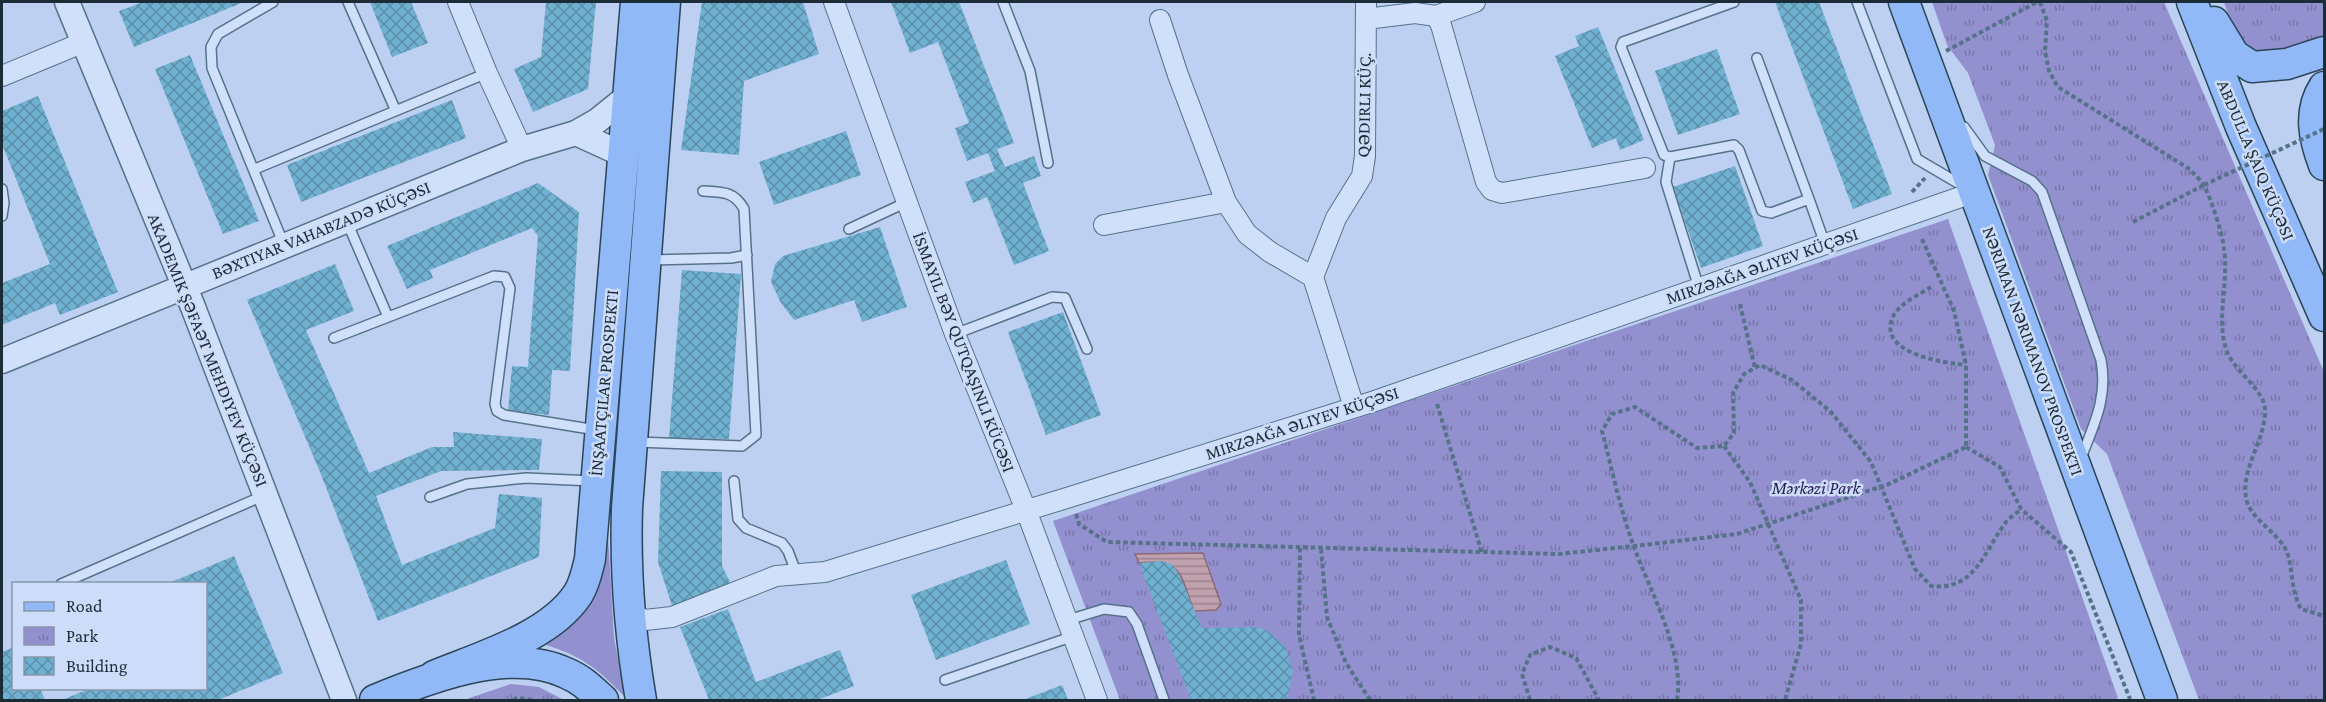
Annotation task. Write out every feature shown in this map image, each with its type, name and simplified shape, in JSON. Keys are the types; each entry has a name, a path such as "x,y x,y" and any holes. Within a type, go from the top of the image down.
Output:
{"main road":[{"path":"375,700 531,634 552,621 578,594 584,582 590,559 636,2"},
{"path":"641,700 628,607 626,555 632,442 665,2"},
{"name":"NƏRIMAN NƏRIMANOV PROSPEKTI","path":"1904,2 2077,468 2158,699"},
{"name":"ABDULLA ŞAIQ KÜÇƏSI","path":"2192,2 2241,127 2325,316"},
{"path":"2201,2 2234,55 2252,67 2287,64 2325,52"},
{"path":"2325,87 2316,102 2314,125 2325,165"},
{"path":"434,676 499,664 548,666 584,683 603,700"}],"street":[{"name":"AKADEMIK ŞƏFAƏT MEHDIYEV KÜÇƏSI","path":"67,2 184,286 345,700"},
{"path":"458,2 522,149"},
{"path":"834,2 955,334 1026,510 1097,700"},
{"path":"1366,10 1436,16 1475,2"},
{"name":"QƏDIRLI KÜÇ.","path":"1314,277 1336,218 1362,176 1365,156 1366,10"},
{"path":"1436,16 1441,25 1485,182 1492,190 1502,193 1645,168"},
{"path":"1161,20 1178,75 1226,202 1247,234 1270,252 1314,277 1354,407"},
{"path":"2,76 84,42"},
{"name":"BƏXTIYAR VAHABZADƏ KÜÇƏSI","path":"2,361 522,149 576,133 597,121 628,96"},
{"path":"576,133 624,155"},
{"name":"MIRZƏAĞA ƏLIYEV KÜÇƏSI","path":"628,607 636,616 645,620 672,618 776,576 796,572 814,575 825,572 1354,407 1975,192"},
{"path":"1104,225 1226,202"}],"lane":[{"path":"273,2 218,34 211,47 212,68 284,245"},
{"path":"348,2 395,109"},
{"path":"1003,2 1030,71 1048,163"},
{"path":"1736,2 1623,42 1621,47 1664,155 1670,157 1734,145 1739,150 1762,211 1771,213 1809,199"},
{"path":"1857,2 1917,159 1975,192"},
{"path":"1757,58 1825,244"},
{"path":"255,169 395,109 487,73"},
{"path":"1934,80 1980,151 2032,181 2042,192 2101,360 2105,382 2102,402 2077,468"},
{"path":"1670,157 1666,182 1699,288"},
{"path":"2,189 2,216"},
{"path":"632,442 742,446 756,435 744,209 738,198 731,193 703,191"},
{"path":"849,229 907,202"},
{"path":"346,220 388,317"},
{"path":"645,260 731,258 747,255"},
{"path":"334,338 494,276 505,277 510,288 495,404 497,411 504,415 600,431"},
{"path":"955,334 1052,297 1065,298 1087,349"},
{"path":"430,497 467,484 526,478 596,481"},
{"path":"734,481 738,519 746,528 782,543 788,551 796,572"},
{"path":"66,582 265,495"},
{"path":"945,680 1071,628 1104,609 1129,612 1137,624 1164,700"}],"path":[{"path":"1945,51 2038,2 2047,21 2045,51 2049,71 2058,87 2191,170 2204,185 2224,248 2222,329 2226,348 2233,365 2258,391 2265,407 2260,438 2246,479 2246,499 2285,548 2290,581 2301,609 2325,616"},
{"path":"2133,222 2204,185 2325,129"},
{"path":"1922,239 1954,311 1966,365 1966,447"},
{"path":"1931,287 1903,305 1892,318 1890,329 1896,341 1910,352 1936,362 1966,365"},
{"path":"1740,304 1755,368"},
{"path":"1677,700 1679,691 1673,652 1634,546 1602,431 1612,414 1635,407 1697,448 1724,446 1734,433 1733,393 1744,374 1760,365 1792,380 1831,412 1871,462 1915,569 1931,586 1946,588 1971,575 2005,522 2021,509"},
{"path":"1437,404 1482,553"},
{"path":"1724,446 1750,482 1801,600 1801,645 1785,700"},
{"path":"1075,512 1079,524 1107,542 1558,554 1737,534 1882,486 1966,447"},
{"path":"1966,447 2000,467 2021,509 2071,552 2130,699"},
{"path":"1300,548 1299,635 1314,700"},
{"path":"1321,549 1327,617 1346,663 1370,700"},
{"path":"1530,700 1522,675 1530,655 1550,647 1575,658 1599,700"},
{"path":"513,700 518,698 533,700"}],"green space":[{"path":"1932,2 2164,2 2324,372 2324,700 2199,700 2107,454 2081,429 1988,175 1995,145 1968,73 1947,45"},
{"path":"2224,2 2324,2 2324,37 2288,49 2274,52 2262,51 2251,47 2241,38"},
{"name":"Mərkəzi Park","path":"1948,219 2118,698 2115,700 1120,700 1053,521"},
{"path":"608,535 614,638 626,698 587,663 540,643 572,622 591,600 601,572"},
{"path":"511,684 539,687 564,700 464,700"}],"shaded area":[{"path":"1203,553 1221,604 1216,610 1194,611 1182,579 1172,566 1153,562 1139,563 1135,554"}],"building":[{"path":"143,2 244,2 134,47 119,11"},
{"path":"370,2 411,2 428,43 392,57"},
{"path":"546,2 596,2 588,89 533,112 514,69 541,57"},
{"path":"702,2 803,2 819,54 744,81 739,155 681,150"},
{"path":"891,2 959,2 1014,143 997,149 1005,167 1034,156 1041,176 1023,183 1049,251 1014,265 987,197 973,203 965,182 995,171 988,153 967,161 955,128 969,123 938,42 910,53"},
{"path":"1775,2 1819,2 1892,194 1853,209"},
{"path":"1598,27 1644,140 1620,150 1616,138 1592,148 1555,56 1579,46 1575,36"},
{"path":"1717,49 1740,114 1678,135 1655,71"},
{"path":"190,55 259,221 223,234 155,69"},
{"path":"38,96 118,292 60,315 55,303 2,325 2,283 50,264 2,144 2,111"},
{"path":"452,100 466,138 301,202 287,165"},
{"path":"846,131 861,175 774,205 759,162"},
{"path":"1735,166 1763,246 1701,268 1673,187"},
{"path":"538,183 579,212 570,371 552,370 549,415 508,411 512,366 528,367 538,236 532,228 430,270 433,278 407,289 387,246"},
{"path":"880,227 907,307 862,322 854,300 794,320 781,303 771,282 775,264 783,256"},
{"path":"335,264 354,311 306,330 369,473 432,447 454,447 453,432 542,439 539,470 441,471 376,496 402,565 495,528 499,494 542,498 539,557 378,621 320,472 247,300"},
{"path":"682,270 741,274 729,439 669,438"},
{"path":"1063,312 1101,415 1046,435 1008,332"},
{"path":"661,471 722,472 722,566 731,584 673,609 658,562"},
{"path":"234,556 283,673 218,700 62,700 86,690 207,690 207,582 171,582"},
{"path":"1006,560 1030,624 936,660 911,595"},
{"path":"1161,561 1172,564 1179,574 1202,628 1259,627 1272,634 1285,647 1293,671 1287,700 1191,700 1139,563"},
{"path":"728,609 756,682 840,650 854,686 817,700 709,700 680,627"},
{"path":"12,648 12,690 41,690 45,700 2,700 2,652"},
{"path":"1062,685 1068,700 1023,700"}]}
